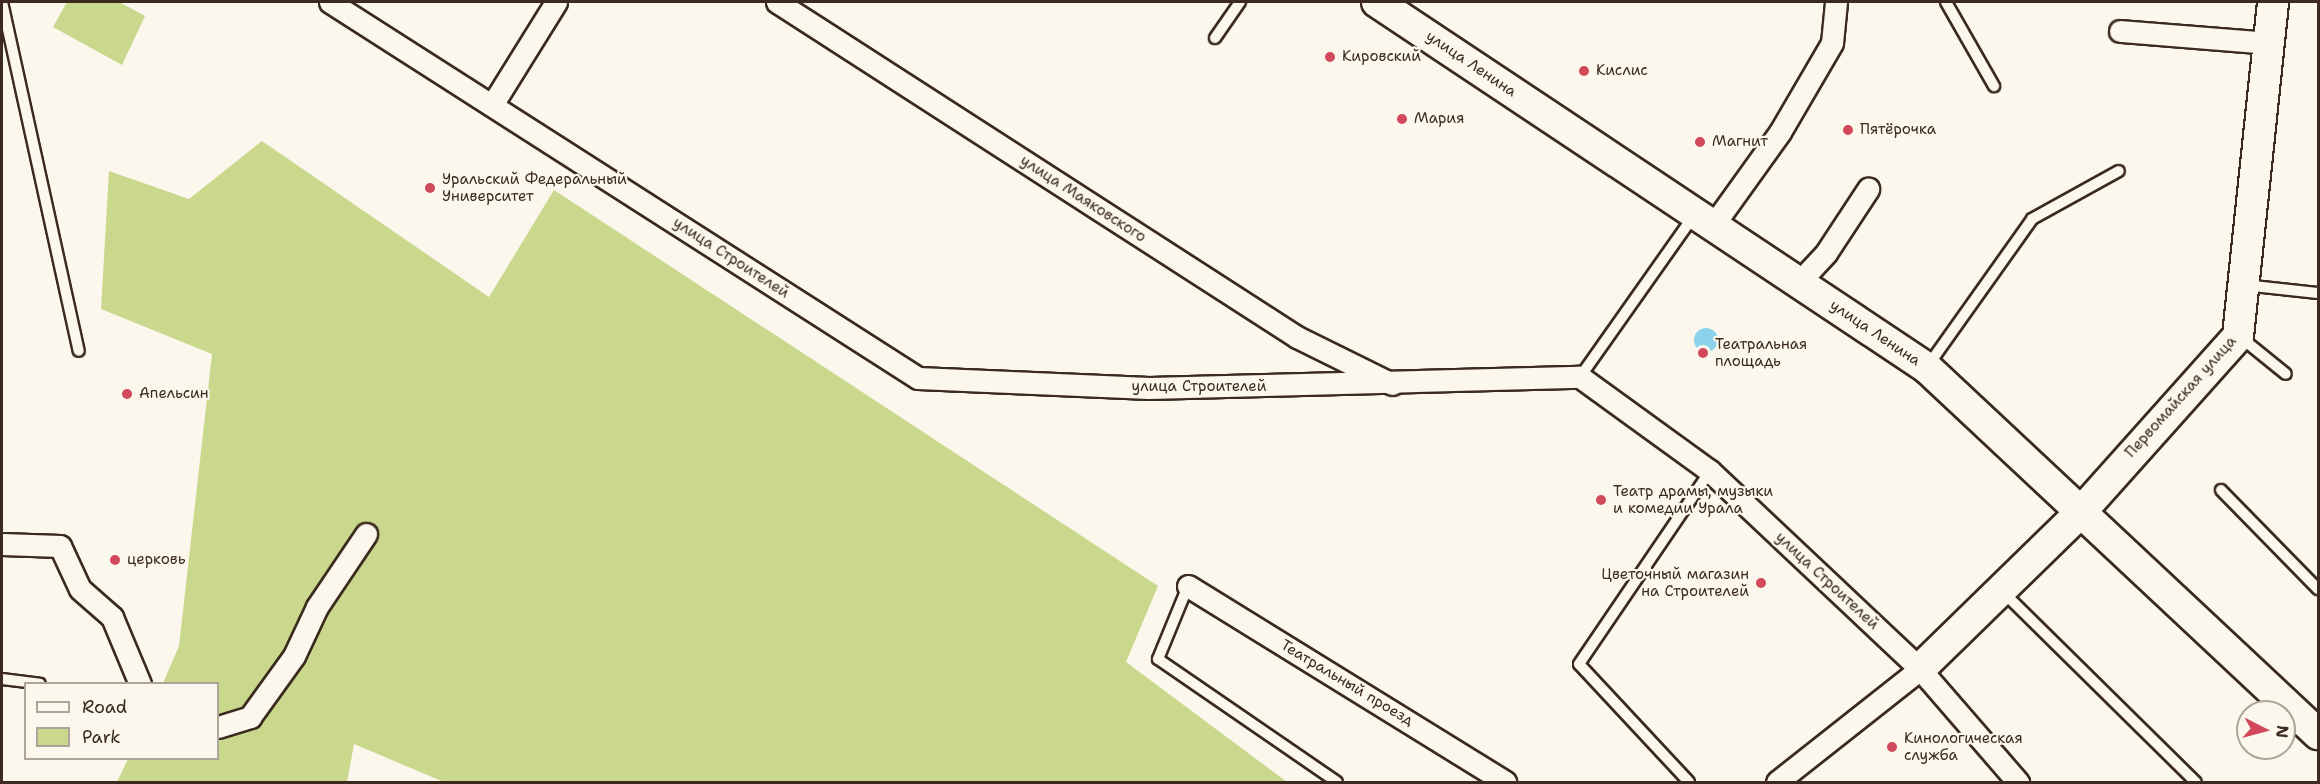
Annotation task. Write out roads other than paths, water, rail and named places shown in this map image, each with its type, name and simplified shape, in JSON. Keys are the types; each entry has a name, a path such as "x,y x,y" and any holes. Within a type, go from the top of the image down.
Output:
{"main road":[{"name":"улица Ленина","path":"1377,2 1801,280 1927,368 2319,734"},
{"name":"Первомайская улица","path":"2261,2 2269,43"},
{"name":"Первомайская улица","path":"1920,669 2080,513 2238,336 2273,2"}],"street":[{"name":"улица Строителей","path":"330,2 918,378 1149,388 1395,386 1580,377 1710,471 1920,669 2016,782"},
{"path":"492,105 556,2"},
{"name":"улица Маяковского","path":"777,2 1297,337 1395,386"},
{"path":"1705,219 1780,132 1832,43 1836,2"},
{"path":"2120,31 2269,43"},
{"path":"1801,280 1826,254 1868,189"},
{"path":"219,727 249,717 294,656 317,607 366,534"},
{"path":"2,544 60,546 80,589 112,617 139,682"},
{"name":"Театральный проезд","path":"1188,586 1492,778"},
{"path":"1777,783 1920,669"}],"lane":[{"path":"2,2 79,351"},
{"path":"1215,38 1239,2"},
{"path":"1946,2 1994,86"},
{"path":"1927,368 2032,219 2119,171"},
{"path":"1580,377 1705,219"},
{"path":"2244,284 2319,293"},
{"path":"2238,336 2286,374"},
{"path":"1689,783 1579,664 1710,471"},
{"path":"2221,490 2319,589"},
{"path":"1188,586 1158,660 1337,783"},
{"path":"2001,591 2196,783"},
{"path":"2,679 25,682"}],"water":[{"path":"1706,328 1714,332 1718,340 1714,348 1706,352 1698,348 1694,340 1698,332"}],"place":[{"name":"Кировский","path":"1330,57"},
{"name":"Кислис","path":"1584,71"},
{"name":"Мария","path":"1402,119"},
{"name":"Пятёрочка","path":"1848,130"},
{"name":"Магнит","path":"1700,142"},
{"name":"Уральский Федеральный Университет","path":"430,188"},
{"name":"Театральная площадь","path":"1703,353"},
{"name":"Апельсин","path":"127,394"},
{"name":"Театр драмы, музыки и комедии Урала","path":"1601,500"},
{"name":"церковь","path":"115,560"},
{"name":"Цветочный магазин на Строителей","path":"1761,583"},
{"name":"Кинологическая служба","path":"1892,747"}]}
